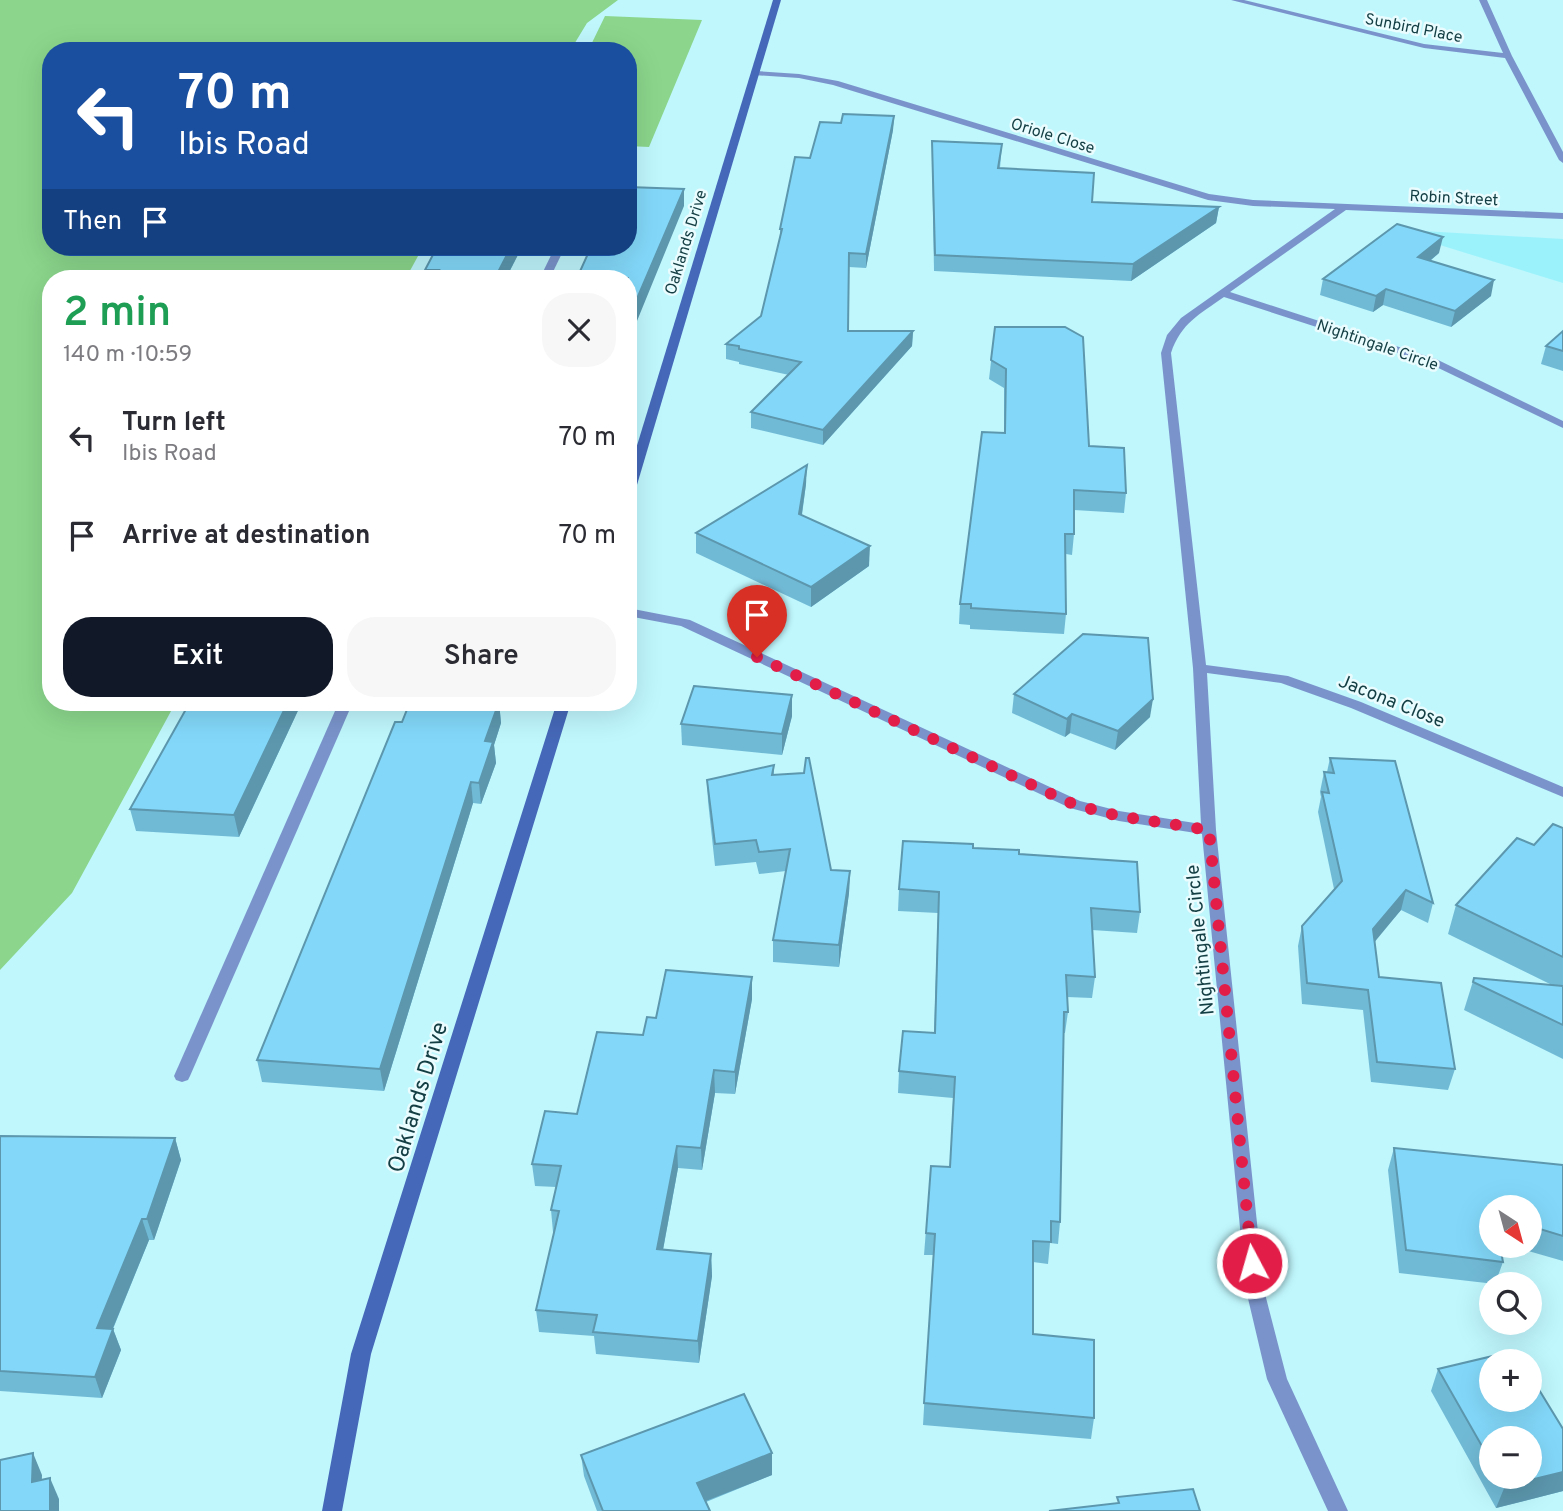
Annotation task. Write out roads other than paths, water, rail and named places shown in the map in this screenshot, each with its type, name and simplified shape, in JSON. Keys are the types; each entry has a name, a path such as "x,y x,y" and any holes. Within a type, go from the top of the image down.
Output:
{"street":[{"name":"Oaklands Drive","path":"637,465 777,0"},
{"name":"Sunbird Place","path":"1235,0 1424,46 1508,56"},
{"path":"1483,0 1508,56 1563,160"},
{"name":"Oriole Close","path":"756,73 799,76 835,83 1208,197 1253,203 1344,207"},
{"name":"Robin Street","path":"1344,207 1563,216"},
{"name":"Nightingale Circle","path":"1338,1511 1277,1379 1255,1290 1209,830 1200,667 1166,353 1172,335 1185,320 1344,207"},
{"name":"Nightingale Circle","path":"1225,294 1432,361 1563,425"},
{"path":"637,614 685,623 1075,805 1119,816 1209,830"},
{"name":"Jacona Close","path":"1200,667 1283,679 1356,705 1563,792"},
{"path":"182,1076 342,711"},
{"name":"Oaklands Drive","path":"332,1511 361,1354 561,711"}]}
